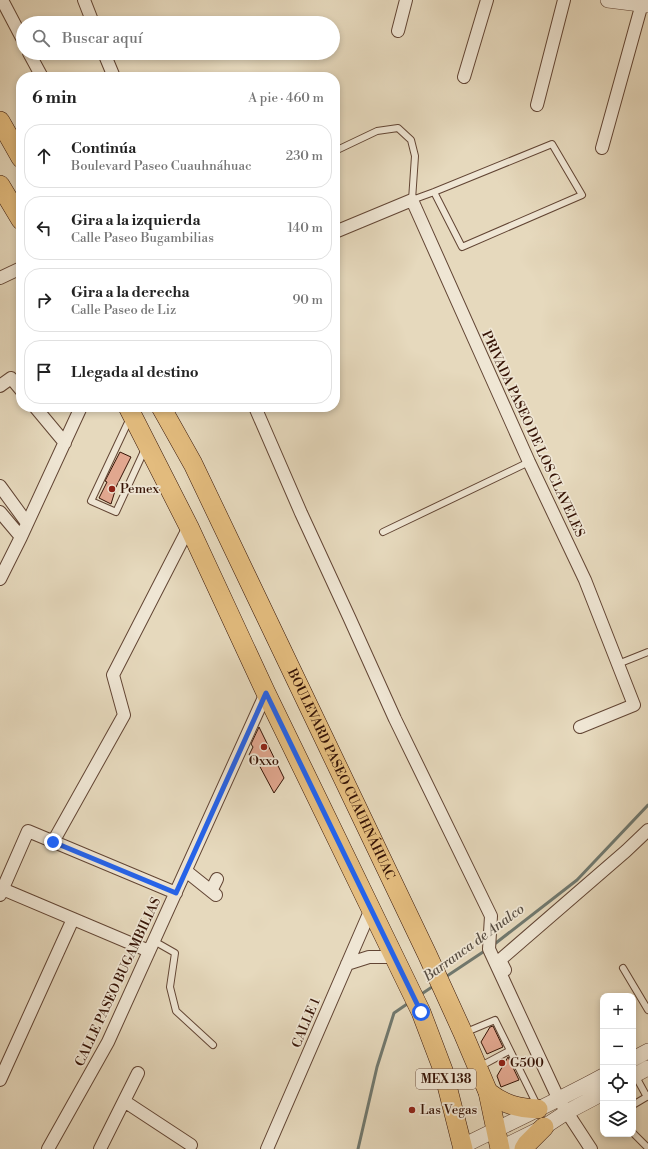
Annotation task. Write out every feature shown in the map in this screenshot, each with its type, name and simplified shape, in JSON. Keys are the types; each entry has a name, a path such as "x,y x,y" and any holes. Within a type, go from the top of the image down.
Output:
{"main road":[{"path":"0,121 16,149"},
{"path":"0,185 16,212"},
{"name":"MEX 138","path":"131,412 189,527 266,693 421,1012 443,1070 463,1148"},
{"name":"BOULEVARD PASEO CUAUHNÁHUAC","path":"164,412 192,464 447,997 488,1092 500,1149"},
{"path":"488,1092 498,1100 512,1106 538,1109"},
{"path":"524,1149 544,1127"}],"street":[{"path":"2,0 16,27"},
{"path":"84,0 90,16"},
{"path":"398,31 406,0"},
{"path":"464,77 487,0"},
{"path":"537,105 564,0"},
{"path":"602,148 644,3 608,0"},
{"path":"33,60 39,72"},
{"path":"107,60 112,72"},
{"path":"340,230 412,200"},
{"name":"PRIVADA PASEO DE LOS CLAVELES","path":"412,200 529,462 585,580 634,704 580,727"},
{"path":"0,278 16,270"},
{"path":"0,386 11,378 16,384"},
{"path":"39,412 65,444"},
{"path":"0,579 79,412"},
{"path":"257,412 301,513 350,617 395,719 491,916 489,949 564,1103 591,1149"},
{"path":"0,486 27,523"},
{"path":"0,512 21,537"},
{"path":"53,842 124,715 113,675 189,527"},
{"name":"CALLE PASEO BUGAMBILIAS","path":"48,1149 108,1042 266,693"},
{"path":"564,1103 500,960 626,851 648,830"},
{"path":"152,946 73,919 1,891 28,831 176,893"},
{"path":"186,871 214,893 217,879"},
{"name":"CALLE 1","path":"267,1149 371,909"},
{"path":"0,1080 73,919"},
{"path":"347,964 369,957 396,961"},
{"path":"636,1057 648,1051"},
{"path":"100,1149 138,1073"},
{"path":"500,1149 544,1127 564,1103 600,1078"},
{"path":"463,1148 538,1109 600,1094"},
{"path":"124,1101 191,1145"}],"lane":[{"path":"340,148 377,131 398,128 411,140 414,156 412,200 552,144 582,195 462,247 434,192"},
{"path":"130,412 91,501 116,512 147,444"},
{"path":"383,532 529,462"},
{"path":"618,664 648,652"},
{"path":"152,946 175,953 170,987 176,1011 214,1045"},
{"path":"623,968 648,1010"},
{"path":"463,1033 495,1020 538,1109"},
{"path":"478,1068 509,1051"},
{"path":"636,1103 647,1097 639,1073"},
{"path":"636,1135 648,1148"}],"building":[{"path":"120,452 131,457 114,491 111,504 99,498 107,482 105,481"},
{"path":"259,727 284,778 274,793 258,763 249,755 253,747 251,744"},
{"path":"493,1026 503,1047 487,1054 481,1042 490,1027"},
{"path":"508,1057 519,1080 501,1087 497,1076"}],"waterway":[{"name":"Barranca de Analco","path":"492,946 577,880 648,805"},
{"name":"Barranca de Analco","path":"444,978 486,950"},
{"name":"Barranca de Analco","path":"420,995 435,985"},
{"name":"Barranca de Analco","path":"358,1149 377,1067 394,1013 410,1002"}],"place":[{"name":"Pemex","path":"112,489"},
{"name":"Oxxo","path":"264,747"},
{"name":"G500","path":"502,1063"},
{"name":"Las Vegas","path":"412,1110"}],"route":[{"path":"53,842 176,893 266,693 421,1012"}]}
